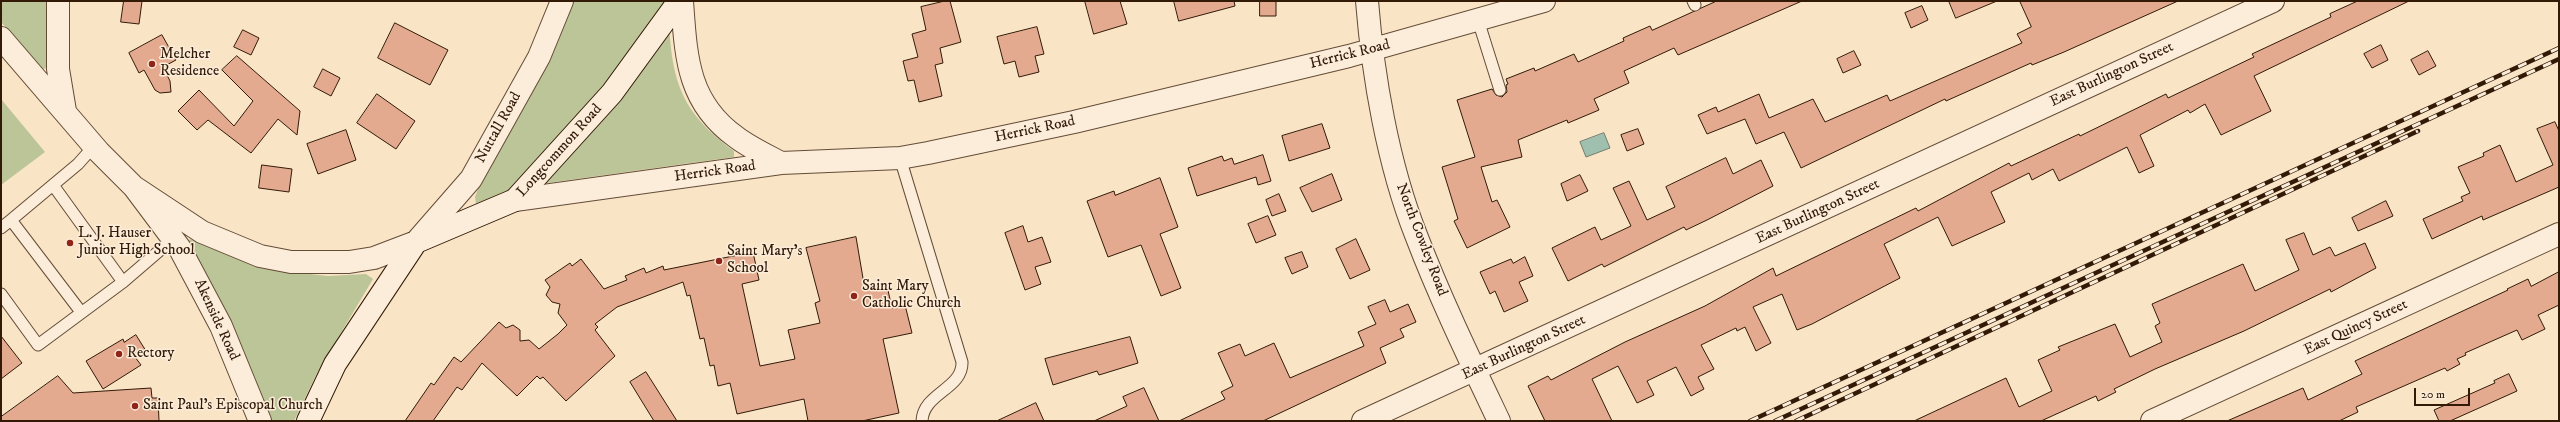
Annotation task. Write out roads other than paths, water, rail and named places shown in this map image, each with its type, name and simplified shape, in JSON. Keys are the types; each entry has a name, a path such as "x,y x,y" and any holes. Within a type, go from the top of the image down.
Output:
{"street":[{"path":"58,1 58,69 65,112"},
{"name":"Nuttall Road","path":"416,242 471,179 539,57 562,1"},
{"name":"Longcommon Road","path":"416,242 515,200 612,93 680,1"},
{"name":"Longcommon Road","path":"680,1 686,59 703,106 735,137 781,163"},
{"name":"North Cowley Road","path":"1367,1 1371,50 1395,170 1405,203 1436,283 1498,421"},
{"name":"Herrick Road","path":"515,200 781,163 900,158 1074,122 1371,50 1544,1"},
{"name":"East Burlington Street","path":"1363,421 2273,1"},
{"name":"Akenside Road","path":"1,38 94,146 134,187 173,239 221,326 260,421"},
{"name":"Akenside Road","path":"134,187 202,232 260,256 291,262 349,262 374,258 416,242"},
{"name":"East Quincy Street","path":"2152,421 2559,234"},
{"path":"308,421 335,364 416,242"}],"lane":[{"path":"1478,20 1500,90"},
{"path":"1,228 78,164 94,146"},
{"path":"900,158 962,362 958,378 932,400 922,421"},
{"path":"53,185 123,282"},
{"path":"11,220 81,312"},
{"path":"1,294 38,345 123,282 173,239"}],"railway":[{"path":"1750,421 2559,48"},
{"path":"1775,421 2559,59"},
{"path":"1796,421 2418,131"}],"place":[{"name":"Melcher Residence","path":"152,64"},
{"name":"L. J. Hauser Junior High School","path":"70,243"},
{"name":"Saint Mary's School","path":"719,261"},
{"name":"Saint Mary Catholic Church","path":"854,296"},
{"name":"Rectory","path":"119,354"},
{"name":"Saint Paul's Episcopal Church","path":"135,406"}]}
